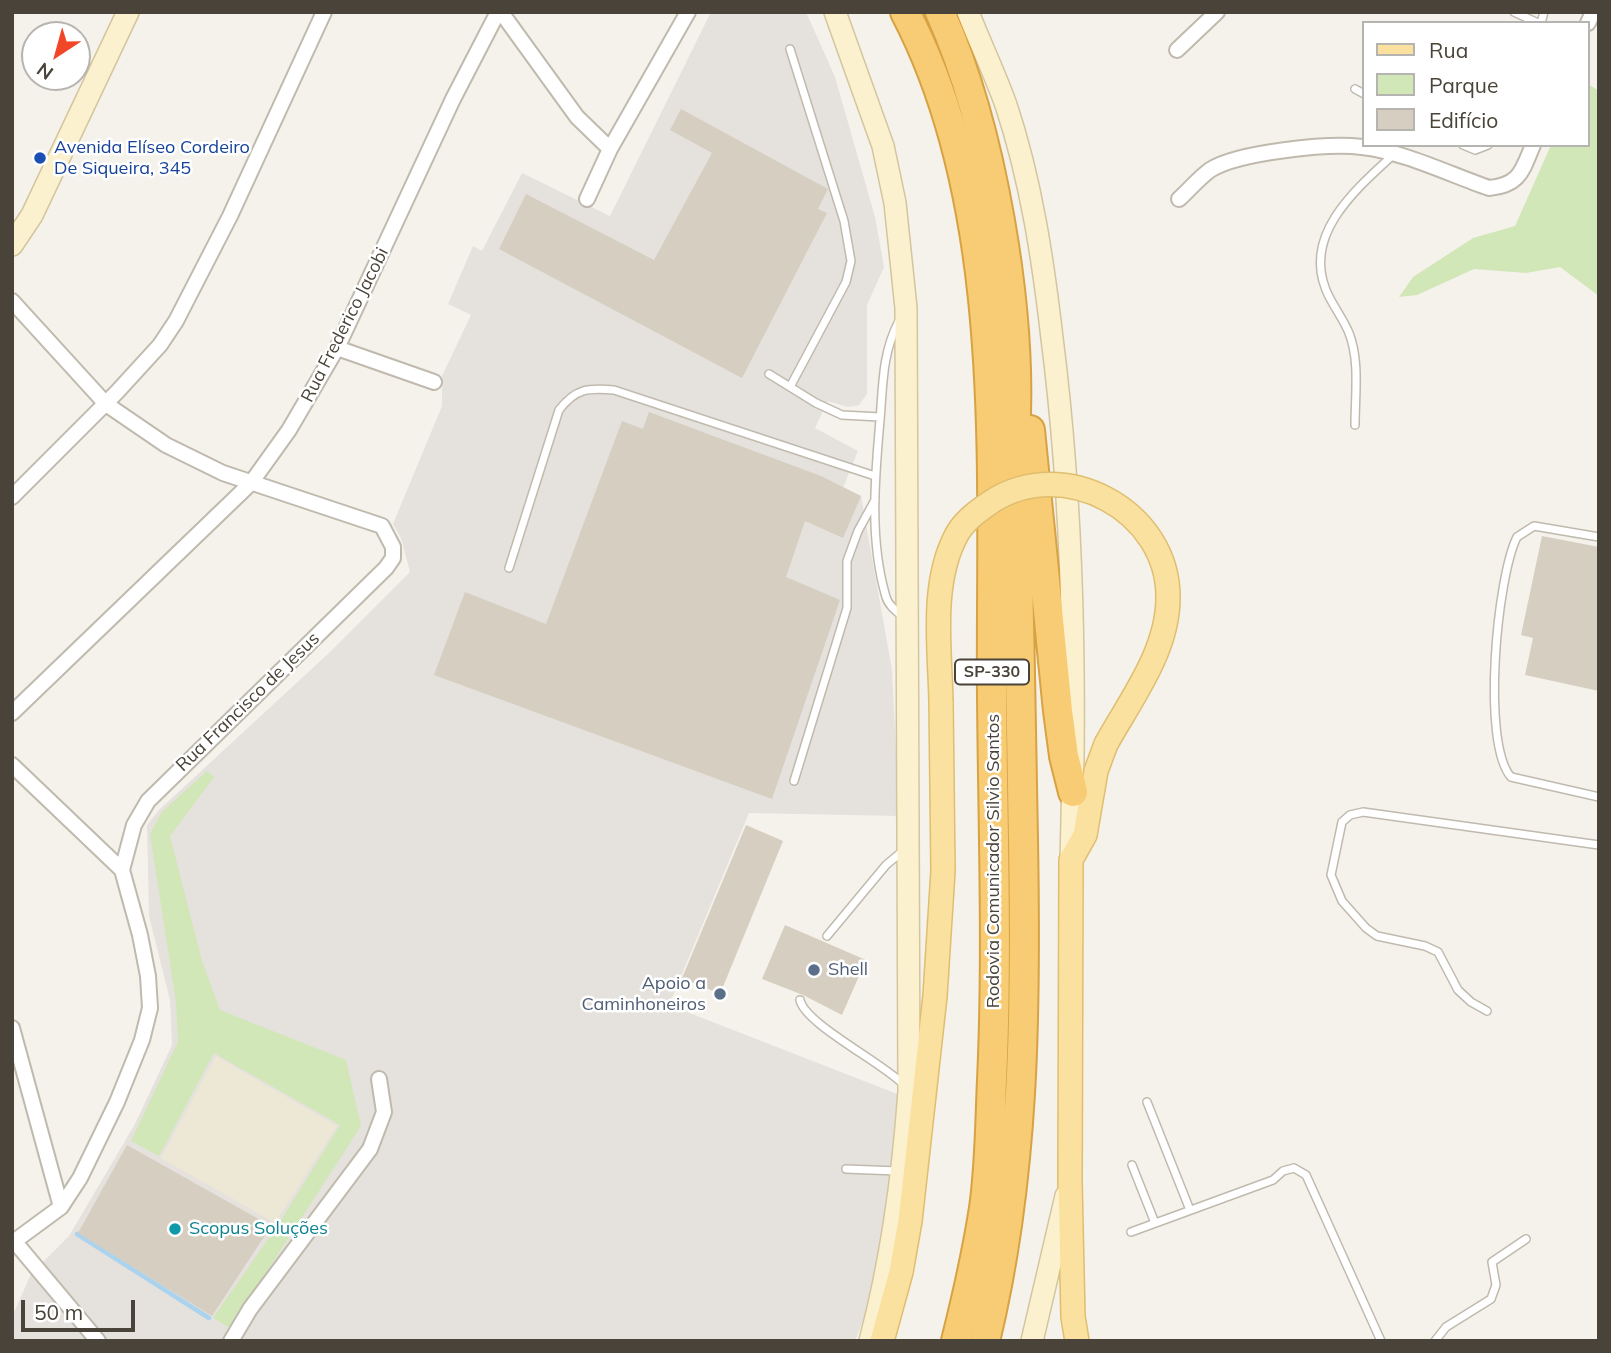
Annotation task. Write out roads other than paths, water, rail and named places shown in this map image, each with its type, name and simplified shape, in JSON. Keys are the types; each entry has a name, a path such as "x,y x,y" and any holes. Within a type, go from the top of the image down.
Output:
{"highway":[{"name":"Rodovia Comunicador Silvio Santos","path":"905,12 919,39 947,117 965,188 979,259 990,401 995,1022 984,1207 956,1341"},
{"name":"Rodovia Comunicador Silvio Santos","path":"940,12 981,134 1000,223 1018,391 1016,490 1024,940 1021,1111 1011,1200 995,1299 985,1341"},
{"path":"1018,391 1031,434 1058,711 1064,756 1073,792"}],"main road":[{"path":"12,245 32,215 128,12"},
{"path":"835,12 883,146 895,203 906,309 910,624 909,1091 903,1172 883,1291 870,1341"},
{"path":"968,12 1006,104 1027,181 1045,277 1061,406 1069,510 1073,792 1070,1182 1073,1317 1077,1341"},
{"path":"882,1341 901,1272 909,1222 935,996 943,871 940,604 946,558 957,533 974,514 1004,493 1038,485 1088,489 1115,502 1142,526 1153,542 1166,574 1166,623 1152,662 1106,744 1096,771 1085,835 1071,860"},
{"path":"1032,1341 1070,1182"},
{"path":"1064,1341 1063,1305 1071,1243"}],"street":[{"path":"12,497 106,404 160,345 188,300 324,12"},
{"path":"499,12 577,117 610,149"},
{"name":"Rua Frederico Jacobi","path":"12,713 251,483 289,430 337,348 453,99 499,12"},
{"path":"587,199 610,149 688,12"},
{"path":"1177,50 1217,12"},
{"path":"1179,199 1209,171 1254,156 1319,147 1363,147 1489,188 1513,183 1532,147"},
{"path":"12,301 106,404 183,455 251,483"},
{"path":"337,348 434,382"},
{"name":"Rua Francisco de Jesus","path":"122,870 134,825 148,801 386,568 393,558 393,547 382,526 251,483"},
{"path":"12,765 122,870 148,976 149,1017 117,1102 80,1178 61,1207 13,1243 98,1341"},
{"path":"12,1028 61,1207"},
{"path":"231,1341 250,1309 370,1149 384,1112 379,1079"}],"lane":[{"path":"1514,12 1534,21"},
{"path":"790,49 844,221 851,261 846,282 790,387"},
{"path":"1355,89 1362,93"},
{"path":"1355,425 1356,365 1350,334 1326,291 1319,257 1322,239 1329,225 1366,180 1393,155"},
{"path":"906,309 889,340 881,379 875,500 880,565 886,598 910,624"},
{"path":"769,374 842,415 880,417"},
{"path":"509,568 559,410 571,394 586,388 614,390 875,476"},
{"path":"794,781 847,608 847,561 858,531 875,500"},
{"path":"1599,537 1534,526 1517,537 1497,624 1493,685 1503,768 1511,777 1599,797"},
{"path":"1487,1011 1458,990 1438,952 1425,946 1377,936 1366,928 1342,901 1333,886 1331,875 1342,821 1350,815 1363,812 1599,845"},
{"path":"827,936 886,865 910,845"},
{"path":"800,1000 803,1009 815,1020 889,1070 909,1091"},
{"path":"1147,1102 1190,1210"},
{"path":"1132,1165 1155,1223"},
{"path":"1130,1232 1273,1180 1283,1171 1294,1168 1306,1175 1381,1341"},
{"path":"846,1169 903,1172"},
{"path":"1435,1341 1446,1327 1491,1298 1496,1285 1492,1262 1526,1239"}],"waterway":[{"path":"77,1234 209,1318"}],"place":[{"name":"Avenida Elíseo Cordeiro De Siqueira, 345","path":"40,158"},
{"name":"Shell","path":"814,970"},
{"name":"Apoio a Caminhoneiros","path":"720,994"},
{"name":"Scopus Soluções","path":"175,1229"}]}
